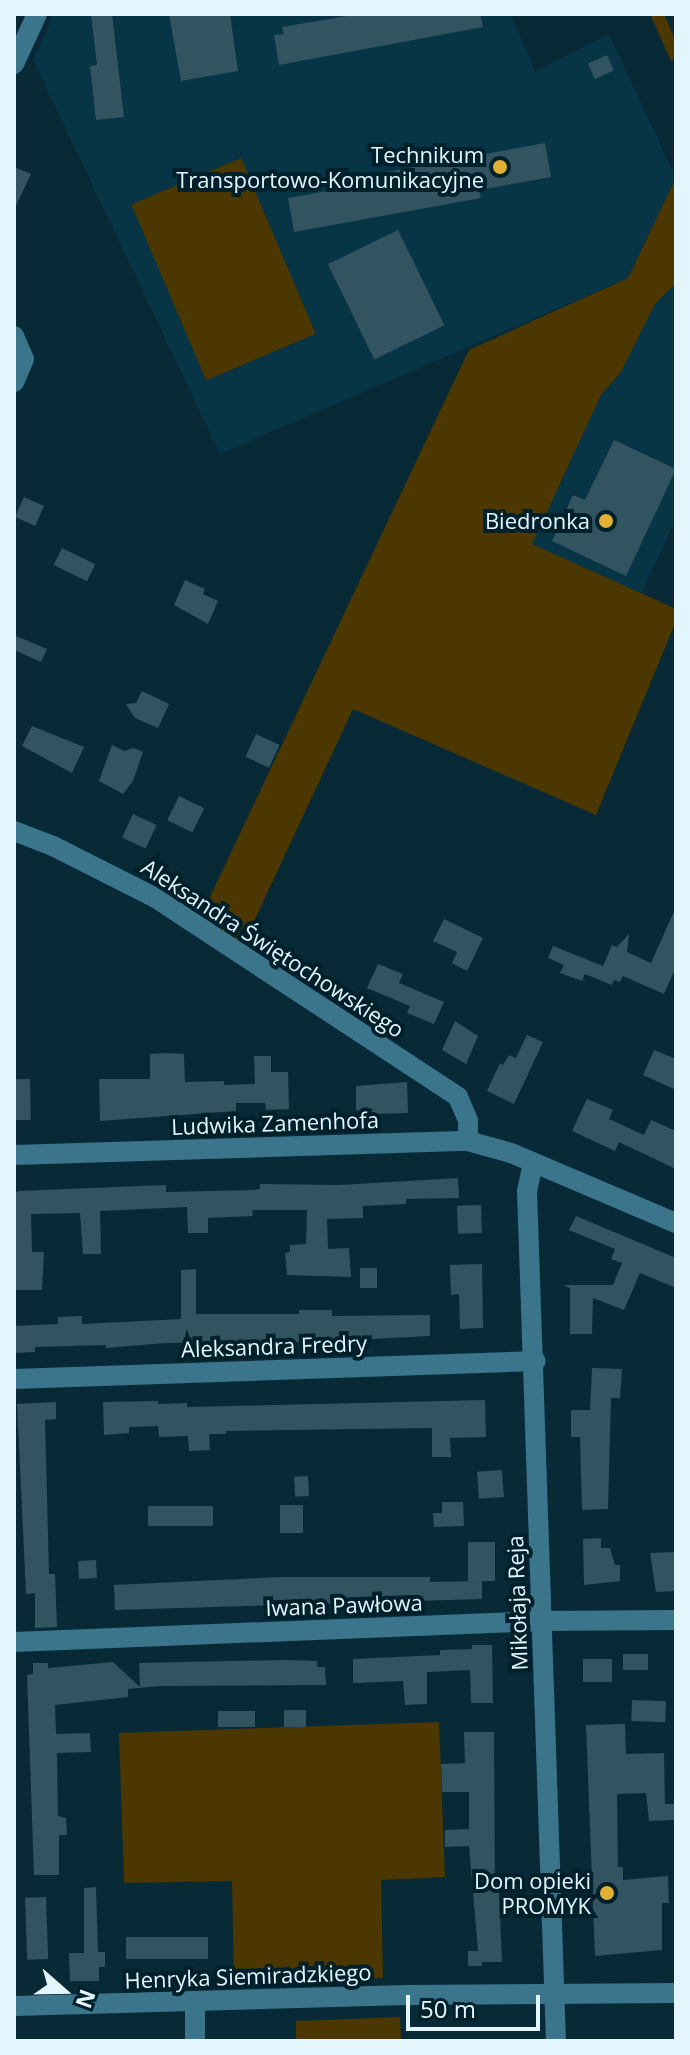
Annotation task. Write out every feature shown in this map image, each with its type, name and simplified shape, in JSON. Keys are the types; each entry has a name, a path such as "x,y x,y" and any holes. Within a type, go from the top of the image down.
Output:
{"street":[{"path":"14,64 37,14"},
{"path":"14,336 24,359 14,382"},
{"name":"Aleksandra Świętochowskiego","path":"14,831 134,885 458,1097 468,1121 468,1141"},
{"name":"Ludwika Zamenhofa","path":"14,1155 468,1141 491,1146 533,1163"},
{"path":"533,1163 676,1223"},
{"name":"Mikołaja Reja","path":"533,1163 527,1191 536,1361 541,1621 556,2041"},
{"name":"Aleksandra Fredry","path":"14,1379 536,1361"},
{"name":"Iwana Pawłowa","path":"14,1642 541,1621 676,1620"},
{"name":"Henryka Siemiradzkiego","path":"14,2006 676,1993"},
{"path":"195,2002 195,2041"}],"shaded area":[{"path":"54,14 511,14 535,72 609,34 676,178 628,278 220,454 33,60"},
{"path":"650,14 664,14 676,42 676,58 671,61"},
{"path":"241,158 316,334 206,380 131,204"},
{"path":"676,178 676,283 655,304 621,372 601,395 532,544 676,609 676,621 596,815 353,709 244,943 200,918 469,350 628,278"},
{"path":"676,283 676,519 640,596 531,544 601,395 621,372 655,304"},
{"path":"439,1722 445,1877 381,1880 383,1978 234,1981 232,1881 124,1883 119,1733"},
{"path":"400,2017 401,2041 296,2041 296,2021"}],"building":[{"path":"91,14 112,14 124,117 96,120 90,66 97,65"},
{"path":"169,14 230,14 238,71 181,81"},
{"path":"358,14 480,14 483,27 279,65 274,35 284,34 282,27"},
{"path":"607,55 614,71 595,79 588,64"},
{"path":"545,143 551,177 479,190 481,198 294,232 288,198 361,185 359,177"},
{"path":"14,167 31,174 14,210"},
{"path":"398,230 444,325 374,359 328,264"},
{"name":"Biedronka","path":"614,440 676,469 626,576 552,541 573,495 585,500"},
{"path":"24,497 44,506 35,526 15,517"},
{"path":"62,548 95,564 87,581 54,565"},
{"path":"185,580 205,589 203,594 218,601 208,624 174,605"},
{"path":"14,635 47,649 41,662 14,650"},
{"path":"142,691 169,704 158,728 135,718 126,704 136,703"},
{"path":"32,726 84,747 72,773 22,746"},
{"path":"256,734 280,745 269,768 245,757"},
{"path":"112,745 124,751 133,748 143,752 133,781 123,794 99,781"},
{"path":"179,796 204,808 192,833 167,820"},
{"path":"133,814 157,825 146,849 122,838"},
{"path":"676,907 676,967 664,994 623,976 620,982 614,980 612,985 585,974 582,981 560,973 564,965 548,958 553,946 603,966 612,945 617,947 629,934 627,952 651,963"},
{"path":"444,919 483,938 467,971 452,963 457,952 433,941"},
{"path":"378,964 403,974 399,983 444,1002 434,1024 407,1013 410,1006 367,988"},
{"path":"455,1021 478,1036 466,1064 442,1050"},
{"path":"527,1035 543,1042 514,1104 487,1091 500,1063 503,1065 509,1055 516,1058"},
{"path":"654,1050 676,1059 676,1090 643,1075"},
{"path":"150,1054 184,1054 185,1082 224,1081 224,1085 255,1084 254,1056 271,1056 271,1072 288,1072 289,1109 266,1110 265,1103 236,1103 236,1111 100,1121 99,1079 150,1079"},
{"path":"14,1079 30,1079 31,1120 15,1120"},
{"path":"407,1082 408,1113 372,1114 356,1110 356,1086"},
{"path":"587,1099 613,1110 609,1119 644,1135 651,1120 676,1131 676,1169 619,1142 615,1151 572,1131"},
{"path":"458,1178 459,1198 406,1199 406,1204 363,1206 363,1218 327,1219 328,1249 349,1248 351,1277 287,1275 285,1253 290,1252 290,1245 306,1244 307,1210 252,1210 253,1216 208,1218 208,1233 188,1233 187,1207 100,1211 101,1254 83,1254 80,1213 31,1214 32,1252 44,1252 42,1290 15,1290 14,1194 18,1191 166,1185 166,1192 252,1190 260,1189 260,1184 340,1185"},
{"path":"481,1205 482,1233 458,1234 457,1206"},
{"path":"576,1216 676,1258 676,1288 640,1273 624,1310 593,1298 592,1334 570,1334 570,1288 563,1285 613,1285 622,1263 611,1259 615,1249 569,1230"},
{"path":"482,1264 483,1328 460,1329 459,1294 451,1295 450,1265"},
{"path":"360,1268 377,1268 377,1288 360,1288"},
{"path":"196,1269 196,1314 299,1314 299,1310 332,1310 332,1316 430,1315 430,1336 311,1342 166,1343 106,1348 106,1345 35,1347 35,1352 15,1353 14,1326 58,1324 58,1317 82,1316 82,1324 181,1319 181,1270"},
{"path":"592,1368 622,1369 620,1398 611,1398 608,1509 582,1510 580,1437 571,1437 571,1410 590,1410"},
{"path":"485,1400 486,1437 450,1438 451,1457 432,1457 432,1428 226,1431 226,1434 209,1434 210,1450 189,1451 188,1436 159,1437 158,1426 129,1427 129,1433 104,1435 103,1402 158,1401 158,1404 187,1403 187,1407"},
{"path":"56,1402 56,1419 45,1420 49,1574 55,1574 57,1627 35,1628 35,1593 26,1594 17,1404"},
{"path":"502,1470 504,1497 479,1499 477,1472"},
{"path":"308,1476 309,1496 295,1497 294,1477"},
{"path":"442,1502 463,1502 464,1526 434,1527 433,1513 442,1513"},
{"path":"280,1505 303,1505 303,1533 280,1533"},
{"path":"148,1506 213,1506 213,1526 148,1526"},
{"path":"601,1538 601,1548 610,1548 615,1565 620,1565 620,1581 584,1585 583,1539"},
{"path":"468,1542 495,1542 495,1581 468,1581"},
{"path":"676,1552 676,1591 656,1592 650,1553"},
{"path":"96,1560 97,1578 79,1579 78,1561"},
{"path":"281,1577 430,1577 430,1582 482,1581 482,1599 115,1610 114,1585"},
{"path":"472,1645 492,1645 493,1703 471,1703 470,1670 427,1672 427,1704 405,1705 403,1681 353,1683 353,1659 440,1655 440,1650 472,1649"},
{"path":"623,1654 648,1654 648,1670 623,1670"},
{"path":"583,1659 612,1659 612,1682 583,1682"},
{"path":"317,1661 317,1667 325,1667 326,1685 160,1686 128,1689 128,1697 55,1705 56,1734 90,1733 91,1752 57,1753 58,1816 66,1818 67,1835 59,1835 59,1875 34,1875 27,1675 33,1674 33,1663 48,1663 48,1668 113,1662 140,1687 139,1663"},
{"path":"632,1700 666,1701 665,1722 631,1721"},
{"path":"284,1710 306,1710 306,1727 284,1727"},
{"path":"218,1711 255,1711 255,1727 218,1727"},
{"path":"625,1724 626,1754 664,1753 665,1804 676,1804 676,1820 649,1821 646,1793 617,1794 618,1867 623,1867 623,1880 668,1876 669,1903 662,1903 662,1950 595,1956 586,1725"},
{"path":"464,1732 494,1732 495,1891 499,1891 502,1962 482,1962 482,1966 468,1966 468,1951 478,1951 469,1846 445,1847 445,1830 469,1829 469,1792 442,1792 441,1764 465,1763"},
{"path":"96,1887 98,1952 105,1952 105,1967 99,1967 99,1981 70,1981 69,1953 84,1953 84,1888"},
{"path":"46,1897 48,1959 27,1960 25,1898"},
{"path":"126,1937 208,1937 208,1959 126,1959"}],"place":[{"name":"Technikum Transportowo-Komunikacyjne","path":"500,167"},
{"name":"Biedronka","path":"606,521"},
{"name":"Dom opieki PROMYK","path":"607,1893"}]}
